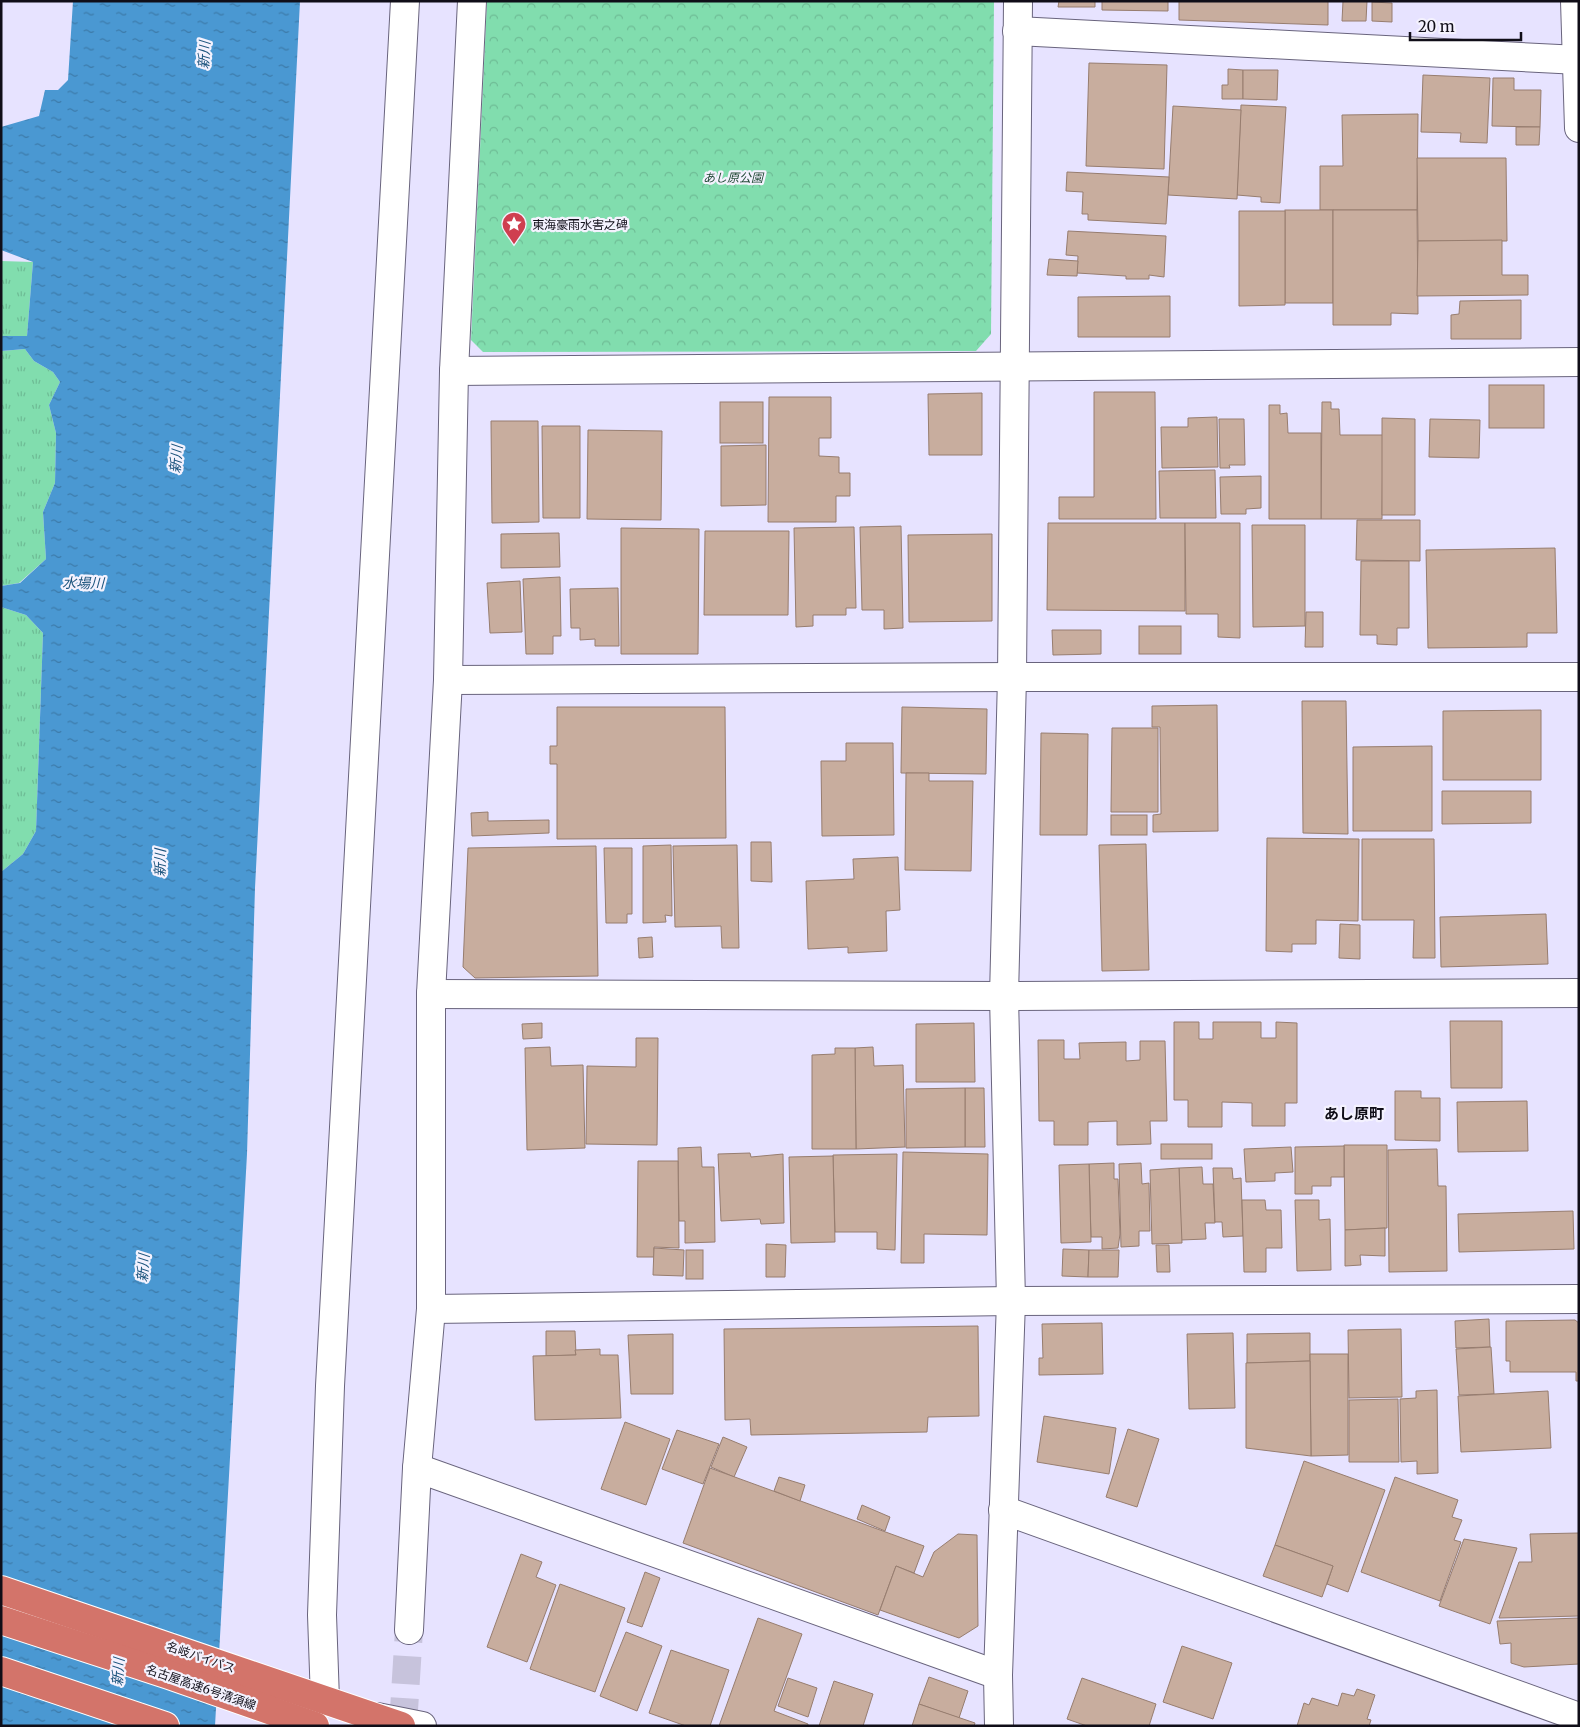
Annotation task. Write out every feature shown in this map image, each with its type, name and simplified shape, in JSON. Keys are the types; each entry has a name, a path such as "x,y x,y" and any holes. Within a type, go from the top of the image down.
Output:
{"highway":[{"name":"名岐バイパス","path":"1,1590 401,1726"},
{"name":"名古屋高速6号清須線","path":"1,1620 169,1675 315,1726"},
{"path":"1,1671 165,1726"},
{"path":"1,1685 119,1726"}],"street":[{"path":"313,1696 322,1615 330,1386 405,1"},
{"path":"409,1630 416,1468 430,1308 431,994 448,680 454,371 472,1"},
{"path":"998,1726 1003,1510 1011,1300 1004,996 1012,677 1018,1"},
{"path":"1575,1 1579,128"},
{"path":"1017,31 1578,60"},
{"path":"454,371 1579,362"},
{"path":"448,680 1012,677 1579,677"},
{"path":"431,994 1004,996 1579,994"},
{"path":"430,1308 1011,1300 1579,1299"},
{"path":"416,1468 998,1675"},
{"path":"1003,1510 1579,1717"},
{"path":"373,1716 422,1726"}],"green space":[{"name":"あし原公園","path":"487,1 994,1 991,334 976,351 483,352 471,340"},
{"path":"1,261 33,262 27,336 1,336"},
{"path":"25,349 34,361 53,372 60,382 49,405 56,433 55,483 43,512 46,559 19,583 1,586 1,351"},
{"path":"1,607 26,615 43,633 36,831 23,854 1,872"}],"water":[{"path":"73,1 300,1 255,888 247,1154 215,1726 1,1726 1,872 23,854 36,831 43,633 26,615 1,607 1,586 20,583 46,559 43,512 55,483 56,433 49,405 60,382 53,372 34,361 25,349 1,351 1,336 27,336 33,262 1,250 1,127 39,116 45,90 58,90 68,80"}],"building":[{"path":"1059,1 1095,1 1095,7 1058,7"},
{"path":"1102,1 1168,1 1168,11 1102,10"},
{"path":"1179,1 1328,1 1328,25 1179,20"},
{"path":"1343,1 1367,1 1366,21 1342,21"},
{"path":"1372,2 1392,3 1392,22 1372,21"},
{"path":"1089,63 1167,65 1164,169 1086,166"},
{"path":"1228,69 1243,70 1243,99 1222,99 1222,85 1228,85"},
{"path":"1243,70 1278,70 1277,100 1243,99"},
{"path":"1423,75 1490,78 1487,143 1460,142 1461,133 1421,132"},
{"path":"1493,78 1514,78 1514,90 1541,90 1540,127 1492,126"},
{"path":"1241,105 1286,107 1280,203 1261,202 1261,197 1237,195"},
{"path":"1173,106 1241,110 1237,199 1168,195"},
{"path":"1418,114 1417,210 1320,210 1320,166 1343,166 1342,115"},
{"path":"1516,127 1540,127 1539,145 1516,145"},
{"path":"1417,158 1506,158 1507,241 1418,241"},
{"path":"1067,172 1169,177 1166,224 1088,220 1088,214 1082,214 1083,192 1066,191"},
{"path":"1285,210 1333,210 1333,303 1285,303"},
{"path":"1333,210 1417,210 1418,314 1391,313 1391,325 1333,325"},
{"path":"1239,211 1285,211 1285,305 1239,306"},
{"path":"1068,231 1166,236 1164,277 1149,275 1149,279 1126,279 1126,276 1077,273 1078,256 1066,255"},
{"path":"1502,240 1502,275 1528,275 1528,295 1417,296 1418,241"},
{"path":"1049,259 1078,261 1077,276 1047,275"},
{"path":"1170,296 1170,337 1078,337 1078,297"},
{"path":"1521,300 1521,339 1451,339 1451,315 1459,314 1460,301"},
{"path":"1489,385 1544,385 1544,428 1489,428"},
{"path":"1094,392 1155,392 1156,519 1059,519 1059,497 1094,497"},
{"path":"982,393 982,455 929,455 928,394"},
{"path":"769,397 831,397 831,438 819,438 819,456 839,457 839,473 850,473 850,496 836,496 836,522 768,522"},
{"path":"720,402 763,402 763,443 720,443"},
{"path":"1322,402 1331,402 1331,409 1339,409 1340,435 1383,435 1382,519 1321,519"},
{"path":"1269,405 1280,405 1280,414 1287,413 1288,433 1321,433 1321,519 1269,519"},
{"path":"1217,417 1218,467 1162,468 1161,427 1188,427 1188,418"},
{"path":"1382,418 1415,419 1415,515 1382,515"},
{"path":"1219,419 1244,419 1245,465 1229,465 1230,468 1220,468"},
{"path":"1430,419 1480,420 1479,458 1429,457"},
{"path":"491,421 538,421 539,522 492,523"},
{"path":"542,426 580,426 580,518 543,518"},
{"path":"588,430 662,431 661,520 587,519"},
{"path":"766,445 766,505 721,506 721,446"},
{"path":"1215,470 1216,518 1160,518 1159,471"},
{"path":"1261,476 1261,508 1246,509 1246,514 1221,514 1220,477"},
{"path":"1357,520 1420,520 1420,561 1356,560"},
{"path":"1048,523 1185,523 1185,611 1047,610"},
{"path":"1185,523 1240,523 1240,638 1218,637 1218,614 1186,614"},
{"path":"1252,525 1305,525 1305,626 1253,627"},
{"path":"901,526 903,628 884,629 884,610 862,610 860,527"},
{"path":"854,527 856,608 846,608 846,615 813,615 813,626 796,627 794,528"},
{"path":"621,528 699,529 698,654 621,654"},
{"path":"705,531 789,531 788,615 704,615"},
{"path":"559,533 560,567 501,568 501,534"},
{"path":"992,534 992,621 909,622 908,535"},
{"path":"1555,548 1557,633 1527,633 1527,647 1428,648 1426,550"},
{"path":"1361,561 1409,561 1409,628 1397,628 1397,645 1377,644 1377,635 1360,635"},
{"path":"560,577 561,636 553,636 553,654 526,654 523,579"},
{"path":"520,581 522,632 490,633 487,583"},
{"path":"618,588 619,646 595,646 595,639 580,640 580,628 571,628 570,589"},
{"path":"1306,612 1323,612 1323,647 1305,647"},
{"path":"1139,626 1181,626 1181,654 1139,654"},
{"path":"1052,630 1101,630 1101,654 1053,655"},
{"path":"1302,701 1346,701 1348,834 1303,833"},
{"path":"1217,705 1218,831 1153,832 1153,815 1161,814 1160,727 1152,727 1152,706"},
{"path":"557,707 725,707 726,838 557,839 557,764 550,764 550,746 557,746"},
{"path":"902,707 987,709 986,774 901,773"},
{"path":"1541,710 1541,780 1443,780 1443,711"},
{"path":"1112,728 1158,728 1158,812 1111,812"},
{"path":"1041,733 1088,734 1087,835 1040,835"},
{"path":"846,743 893,743 894,835 822,836 821,761 846,761"},
{"path":"1432,746 1432,831 1353,831 1353,747"},
{"path":"906,773 929,773 929,781 973,781 971,871 905,870"},
{"path":"1442,791 1531,791 1531,823 1442,824"},
{"path":"488,812 488,821 549,820 549,833 472,836 471,813"},
{"path":"1111,815 1147,815 1147,835 1111,835"},
{"path":"1267,838 1359,839 1358,921 1316,920 1316,944 1292,944 1292,952 1266,951"},
{"path":"1362,839 1434,839 1435,958 1413,958 1414,920 1362,920"},
{"path":"751,842 771,842 772,882 751,881"},
{"path":"1146,844 1149,970 1102,971 1099,845"},
{"path":"671,845 672,916 665,915 666,922 643,923 643,846"},
{"path":"737,845 739,948 722,948 721,926 675,927 673,846"},
{"path":"596,846 598,976 475,978 463,967 468,848"},
{"path":"604,848 632,848 632,914 627,914 627,923 606,923"},
{"path":"898,857 900,910 886,911 887,951 848,953 848,947 808,949 806,881 854,879 853,859"},
{"path":"1546,914 1548,964 1441,967 1440,917"},
{"path":"1340,924 1360,925 1360,959 1339,958"},
{"path":"652,937 653,957 639,958 638,938"},
{"path":"1450,1021 1502,1021 1502,1088 1451,1088"},
{"path":"1174,1022 1199,1022 1199,1039 1213,1039 1213,1022 1261,1022 1261,1038 1276,1038 1276,1022 1297,1023 1297,1103 1285,1103 1285,1126 1252,1126 1252,1103 1222,1102 1222,1127 1188,1127 1188,1100 1174,1100"},
{"path":"542,1023 542,1038 523,1039 522,1024"},
{"path":"974,1023 975,1082 916,1082 916,1024"},
{"path":"636,1038 658,1038 657,1145 586,1144 587,1066 636,1067"},
{"path":"1038,1040 1064,1040 1064,1059 1080,1059 1079,1043 1126,1042 1126,1061 1140,1060 1140,1041 1165,1041 1167,1121 1150,1121 1151,1144 1117,1145 1117,1121 1088,1122 1088,1145 1054,1145 1054,1121 1039,1121"},
{"path":"550,1047 551,1066 583,1065 585,1148 527,1150 525,1048"},
{"path":"873,1047 874,1066 903,1065 905,1147 856,1149 855,1048"},
{"path":"835,1048 855,1048 856,1149 812,1149 812,1055 835,1054"},
{"path":"965,1088 984,1088 985,1147 965,1147"},
{"path":"965,1088 965,1147 906,1148 906,1089"},
{"path":"1395,1091 1421,1091 1421,1098 1440,1098 1440,1141 1395,1140"},
{"path":"1527,1101 1528,1151 1458,1152 1457,1102"},
{"path":"1161,1144 1212,1144 1212,1159 1161,1159"},
{"path":"1344,1145 1387,1145 1387,1228 1345,1230"},
{"path":"1344,1146 1344,1177 1331,1177 1331,1186 1312,1186 1312,1194 1295,1194 1295,1147"},
{"path":"701,1147 702,1167 714,1167 715,1242 685,1243 685,1221 679,1221 678,1148"},
{"path":"1291,1147 1293,1172 1275,1173 1275,1181 1246,1182 1244,1149"},
{"path":"1437,1149 1438,1186 1446,1186 1447,1271 1389,1272 1388,1150"},
{"path":"903,1152 988,1154 987,1235 924,1234 924,1263 901,1263"},
{"path":"750,1153 751,1157 783,1154 784,1223 761,1224 760,1219 721,1221 718,1154"},
{"path":"897,1154 895,1250 877,1249 877,1232 835,1232 833,1155"},
{"path":"833,1156 835,1242 791,1243 789,1157"},
{"path":"638,1161 678,1161 679,1248 654,1247 654,1257 637,1257"},
{"path":"1114,1163 1114,1179 1118,1179 1120,1234 1118,1248 1102,1249 1102,1237 1091,1237 1089,1164"},
{"path":"1141,1163 1142,1184 1149,1183 1150,1231 1139,1231 1139,1246 1121,1247 1119,1164"},
{"path":"1089,1164 1091,1242 1061,1243 1059,1165"},
{"path":"1202,1167 1203,1184 1213,1184 1215,1223 1205,1223 1206,1239 1181,1240 1179,1168"},
{"path":"1179,1168 1182,1243 1152,1244 1150,1170"},
{"path":"1213,1168 1232,1168 1233,1179 1241,1178 1243,1236 1223,1237 1222,1222 1215,1222"},
{"path":"1242,1200 1265,1200 1266,1210 1281,1210 1282,1248 1266,1248 1266,1272 1244,1272"},
{"path":"1295,1200 1319,1200 1319,1220 1330,1219 1331,1270 1297,1271"},
{"path":"1573,1211 1574,1249 1459,1252 1458,1214"},
{"path":"1385,1228 1385,1256 1360,1255 1361,1265 1345,1266 1345,1230"},
{"path":"766,1244 786,1245 785,1277 766,1277"},
{"path":"1156,1245 1169,1245 1170,1272 1157,1272"},
{"path":"654,1248 684,1250 683,1276 653,1275"},
{"path":"1063,1249 1089,1250 1088,1277 1062,1276"},
{"path":"686,1250 703,1250 703,1279 686,1279"},
{"path":"1089,1250 1119,1250 1118,1277 1088,1277"},
{"path":"1489,1319 1490,1347 1456,1348 1455,1321"},
{"path":"1575,1320 1579,1323 1579,1381 1576,1381 1576,1372 1510,1372 1510,1361 1506,1361 1506,1321"},
{"path":"1102,1323 1103,1374 1039,1375 1039,1358 1043,1358 1042,1324"},
{"path":"978,1326 979,1416 928,1417 927,1432 751,1435 750,1419 725,1420 724,1329"},
{"path":"1401,1329 1402,1397 1349,1398 1348,1330"},
{"path":"546,1331 575,1331 576,1355 546,1356"},
{"path":"1233,1333 1235,1408 1189,1409 1187,1334"},
{"path":"1310,1333 1310,1361 1247,1363 1247,1334"},
{"path":"673,1334 673,1394 631,1394 628,1335"},
{"path":"1491,1347 1494,1394 1459,1395 1456,1349"},
{"path":"600,1349 600,1355 618,1355 621,1418 535,1420 533,1356 576,1355 575,1350"},
{"path":"1310,1354 1348,1354 1348,1455 1311,1456"},
{"path":"1310,1361 1311,1456 1246,1448 1246,1363"},
{"path":"1437,1390 1438,1473 1417,1474 1417,1461 1401,1462 1400,1399 1416,1398 1416,1391"},
{"path":"1548,1391 1551,1448 1461,1452 1458,1396"},
{"path":"1398,1399 1399,1462 1349,1462 1349,1400"},
{"path":"1044,1416 1116,1428 1109,1474 1037,1462"},
{"path":"625,1422 670,1439 646,1505 601,1489"},
{"path":"1128,1429 1159,1439 1137,1507 1106,1497"},
{"path":"677,1430 719,1444 703,1484 662,1469"},
{"path":"723,1437 747,1447 734,1477 711,1467"},
{"path":"1304,1461 1385,1490 1348,1592 1327,1584 1333,1566 1275,1545"},
{"path":"710,1468 924,1546 914,1573 896,1566 878,1615 683,1543"},
{"path":"779,1477 805,1485 800,1501 774,1491"},
{"path":"1395,1477 1458,1500 1452,1517 1462,1520 1454,1540 1461,1542 1440,1601 1361,1572"},
{"path":"862,1505 890,1517 885,1531 857,1519"},
{"path":"1579,1533 1579,1616 1499,1618 1519,1562 1532,1562 1530,1534"},
{"path":"958,1534 977,1535 978,1626 959,1638 880,1610 896,1566 923,1577 934,1552"},
{"path":"1464,1539 1517,1548 1490,1624 1439,1606"},
{"path":"1275,1545 1333,1566 1322,1597 1263,1576"},
{"path":"521,1554 542,1562 536,1577 556,1585 527,1662 487,1647"},
{"path":"645,1572 660,1578 642,1627 627,1622"},
{"path":"560,1584 625,1608 595,1692 530,1669"},
{"path":"758,1618 802,1634 774,1711 808,1724 808,1726 719,1726"},
{"path":"1579,1618 1579,1664 1524,1667 1511,1663 1511,1643 1500,1644 1497,1621"},
{"path":"626,1632 662,1646 637,1711 600,1696"},
{"path":"1182,1646 1232,1663 1213,1719 1163,1702"},
{"path":"671,1650 729,1670 710,1726 686,1726 649,1713"},
{"path":"929,1677 968,1691 959,1718 919,1704"},
{"path":"788,1678 817,1688 808,1717 778,1706"},
{"path":"1082,1678 1156,1704 1149,1726 1087,1726 1067,1719"},
{"path":"834,1681 873,1694 863,1726 819,1726"},
{"path":"1357,1689 1375,1695 1367,1719 1371,1720 1369,1726 1297,1726 1304,1703 1309,1705 1312,1698 1338,1706 1342,1693 1354,1696"},
{"path":"919,1704 975,1723 974,1726 912,1726"}],"tunnel":[{"path":"403,1726 409,1630"}],"place":[{"name":"東海豪雨水害之碑","path":"514,245"}],"district":[{"name":"あし原町","path":"1354,1113"}],"water label":[{"name":"新川","path":"204,55"},
{"name":"新川","path":"176,459"},
{"name":"水場川","path":"83,583"},
{"name":"新川","path":"160,863"},
{"name":"新川","path":"143,1268"},
{"name":"新川","path":"118,1672"}]}
